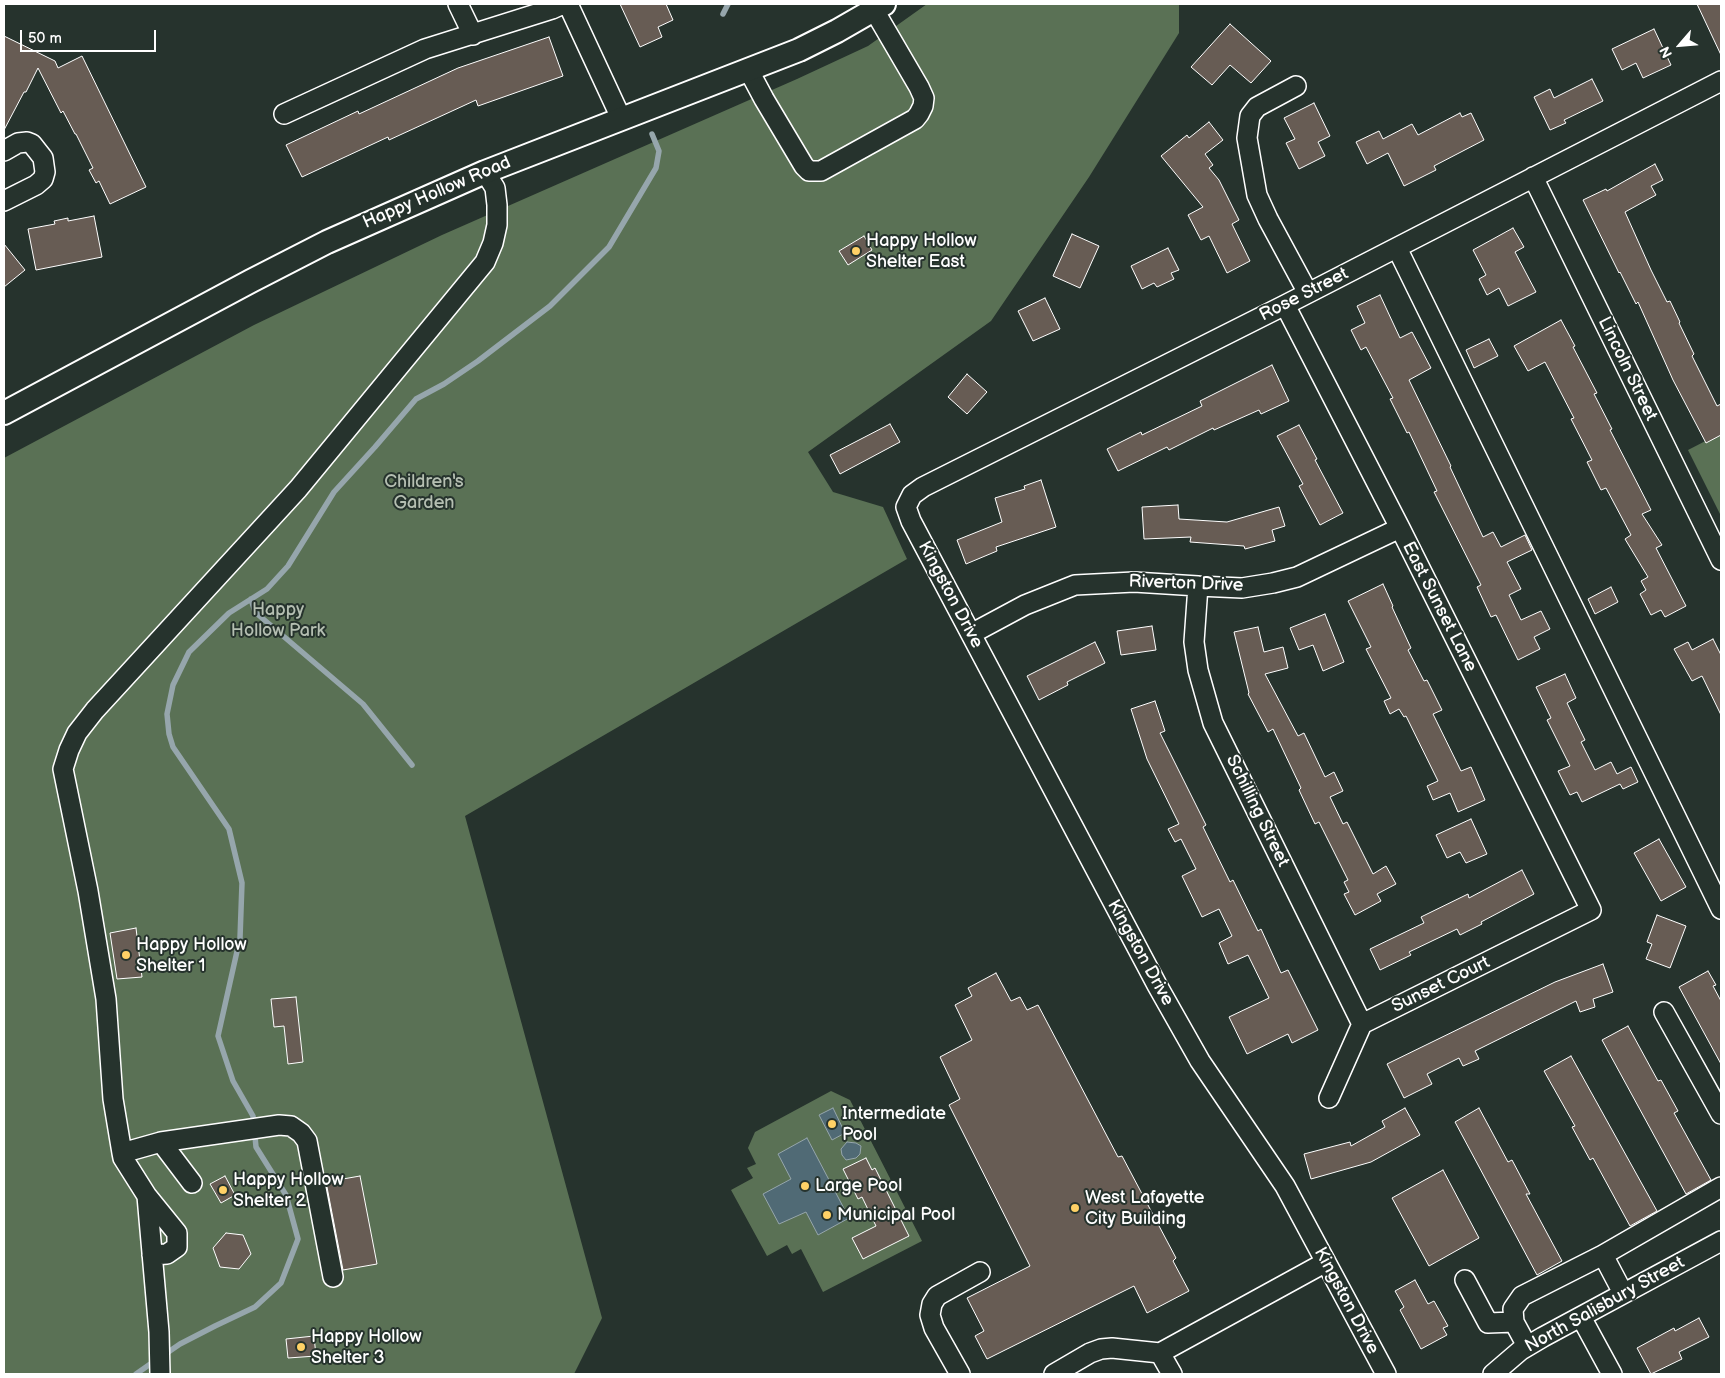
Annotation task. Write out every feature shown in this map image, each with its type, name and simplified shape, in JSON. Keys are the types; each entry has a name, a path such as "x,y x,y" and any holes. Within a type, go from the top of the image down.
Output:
{"main road":[{"name":"Happy Hollow Road","path":"4,413 318,246 485,172 799,50 879,7"}],"street":[{"path":"458,4 473,35"},
{"path":"284,114 424,49 473,35 562,4"},
{"path":"568,4 621,118"},
{"path":"748,69 764,100 804,166 809,171 821,171 915,119 923,106 924,98 879,7"},
{"name":"Rose Street","path":"911,521 906,506 912,495 924,488 1721,81"},
{"path":"1296,86 1256,107 1250,116 1247,138 1257,195 1308,293"},
{"path":"4,151 18,143 27,142 32,144 43,158 45,172 43,179 36,185 4,201"},
{"path":"152,1255 167,1254 178,1247 177,1233 146,1196 122,1153 113,1099 106,999 88,891 63,768 77,733 95,710 298,489 485,262 493,243 497,224 497,205 495,188 485,172"},
{"name":"Lincoln Street","path":"1534,177 1721,560"},
{"path":"1397,248 1721,909"},
{"name":"East Sunset Lane","path":"1284,305 1400,528 1591,910"},
{"name":"Kingston Drive","path":"911,521 1157,985 1200,1061 1285,1186 1386,1374"},
{"name":"Riverton Drive","path":"971,634 1025,605 1075,585 1134,582 1242,588 1273,583 1297,577 1400,528"},
{"name":"Schilling Street","path":"1198,586 1194,642 1198,670 1213,723 1362,1024"},
{"name":"Sunset Court","path":"1362,1024 1591,910"},
{"path":"1664,1012 1721,1114"},
{"path":"1329,1098 1362,1024"},
{"path":"122,1153 160,1142 242,1130 291,1126 301,1132 307,1141 333,1277"},
{"path":"160,1142 192,1183"},
{"path":"1527,1346 1514,1322 1513,1309 1522,1296 1603,1255 1721,1187"},
{"path":"146,1196 159,1338 160,1374"},
{"name":"North Salisbury Street","path":"1493,1374 1527,1346 1721,1241"},
{"path":"1603,1255 1623,1293"},
{"path":"1054,1374 1090,1353 1101,1349 1112,1348 1160,1353 1326,1262"},
{"path":"960,1374 932,1321 930,1315 932,1304 937,1296 980,1272"},
{"path":"1465,1280 1488,1323 1514,1322"},
{"path":"1581,1317 1612,1374"},
{"path":"1160,1353 1172,1374"}],"green space":[{"name":"Happy Hollow Park","path":"927,4 1179,4 1179,33 1089,177 991,321 808,452 833,492 883,507 907,559 465,816 602,1318 574,1374 4,1374 4,458 254,325 442,235 868,46"},
{"path":"1721,433 1721,516 1688,450"},
{"name":"Municipal Pool","path":"831,1091 850,1100 922,1241 823,1292 801,1249 792,1254 787,1245 767,1256 731,1190 753,1178 747,1168 756,1164 748,1148 755,1132"}],"water":[{"name":"Intermediate Pool","path":"833,1108 845,1133 832,1140 819,1115"},
{"name":"Large Pool","path":"807,1138 849,1218 818,1235 806,1212 779,1224 763,1194 791,1179 778,1154"},
{"path":"847,1142 856,1143 861,1146 860,1154 856,1158 846,1160 842,1155 841,1149"}],"building":[{"path":"620,4 666,4 673,20 658,27 662,37 640,47"},
{"path":"1697,4 1721,4 1721,55"},
{"path":"1230,24 1271,61 1251,83 1230,65 1212,85 1191,67"},
{"path":"1654,29 1671,65 1643,78 1636,63 1622,70 1612,49"},
{"path":"4,36 55,61 58,68 82,56 146,187 110,204 99,181 96,183 89,170 93,168 76,134 63,111 61,113 38,68 4,130"},
{"path":"549,37 563,76 478,106 476,100 389,140 388,137 302,177 286,145 358,111 359,114 458,68"},
{"path":"1592,79 1603,101 1564,120 1566,123 1550,130 1534,97 1550,89 1554,98"},
{"path":"1314,103 1330,136 1318,142 1325,156 1299,169 1286,143 1295,139 1284,118"},
{"path":"1460,113 1462,117 1471,113 1484,140 1434,166 1436,170 1404,186 1388,153 1367,164 1356,142 1379,131 1383,139 1412,124 1418,135"},
{"path":"1209,122 1223,140 1205,154 1213,165 1209,168 1219,180 1239,220 1232,224 1250,261 1227,273 1209,236 1201,240 1188,215 1203,207 1161,156 1187,135 1189,138"},
{"path":"1655,164 1663,180 1651,186 1656,195 1625,212 1667,302 1670,301 1680,322 1694,354 1692,356 1717,406 1721,404 1721,435 1706,443 1673,380 1638,302 1636,304 1619,273 1583,200 1606,189 1607,191"},
{"path":"94,216 102,257 36,270 28,229 55,224 54,221 68,218 68,221"},
{"path":"1513,228 1524,247 1515,252 1536,292 1508,306 1499,288 1487,295 1479,279 1486,275 1473,250"},
{"path":"1072,234 1099,246 1080,288 1053,276"},
{"name":"Happy Hollow Shelter East","path":"864,236 872,250 848,265 839,251"},
{"path":"4,244 25,270 4,287"},
{"path":"1168,248 1179,270 1171,273 1174,279 1157,287 1154,283 1142,289 1131,266"},
{"path":"1380,295 1400,338 1412,332 1431,368 1409,380 1483,537 1493,532 1501,547 1525,535 1532,550 1507,562 1521,589 1509,595 1521,620 1541,611 1550,629 1534,637 1540,649 1518,660 1496,615 1491,617 1477,587 1481,585 1434,492 1437,491 1409,432 1407,433 1390,399 1393,398 1366,347 1361,350 1351,330 1365,323 1357,306"},
{"path":"1045,298 1060,329 1033,341 1018,311"},
{"path":"1561,320 1597,393 1594,394 1612,429 1610,430 1651,510 1642,514 1662,545 1656,548 1686,606 1665,617 1661,610 1651,615 1640,594 1646,590 1641,581 1648,577 1625,539 1631,535 1606,488 1601,490 1587,462 1592,460 1571,419 1574,418 1545,362 1528,371 1514,346"},
{"path":"1489,339 1498,356 1474,368 1466,350"},
{"path":"1272,365 1289,401 1261,414 1259,410 1214,430 1213,428 1169,450 1167,447 1118,471 1107,449 1141,432 1142,435 1202,406 1200,401"},
{"path":"967,374 987,392 967,414 948,397"},
{"path":"890,424 900,442 840,474 830,455"},
{"path":"1299,425 1343,513 1320,525 1299,486 1303,484 1277,436"},
{"path":"1041,480 1056,527 996,547 997,551 966,564 957,540 1002,522 995,498 1025,489 1024,486"},
{"path":"1178,505 1179,519 1227,522 1279,507 1285,526 1272,530 1275,541 1245,549 1244,546 1190,542 1191,537 1144,539 1142,507"},
{"path":"1383,584 1411,648 1408,650 1424,681 1427,680 1442,710 1433,714 1461,771 1471,767 1485,800 1458,812 1450,793 1433,800 1427,786 1438,781 1406,716 1404,717 1399,709 1390,714 1384,701 1391,698 1366,649 1371,647 1348,601"},
{"path":"1611,587 1618,602 1595,614 1588,599"},
{"path":"1325,614 1344,662 1323,671 1313,645 1299,650 1290,628"},
{"path":"1152,626 1156,650 1121,655 1117,631"},
{"path":"1258,627 1264,652 1283,647 1288,668 1265,674 1298,736 1304,733 1325,777 1334,772 1343,791 1330,797 1343,824 1347,822 1373,874 1386,866 1396,884 1377,894 1381,901 1355,915 1344,894 1349,892 1344,882 1348,880 1319,822 1315,824 1299,790 1301,788 1273,729 1268,732 1248,694 1234,632"},
{"path":"1713,639 1721,655 1721,715 1702,676 1692,681 1674,649 1688,642 1692,650"},
{"path":"1095,642 1105,663 1067,682 1068,685 1039,700 1027,676"},
{"path":"1565,674 1576,698 1567,703 1585,740 1581,742 1595,770 1611,762 1617,774 1631,767 1638,782 1623,789 1620,784 1582,802 1577,792 1570,795 1558,771 1570,766 1547,720 1551,718 1536,687"},
{"path":"1155,701 1165,731 1160,733 1206,825 1203,827 1230,882 1233,880 1258,931 1261,929 1281,973 1288,970 1318,1030 1292,1043 1288,1034 1247,1054 1229,1017 1269,998 1248,955 1228,964 1219,943 1232,936 1219,909 1202,917 1182,876 1196,869 1181,839 1175,842 1168,829 1179,824 1147,759 1131,709"},
{"path":"1471,819 1487,854 1466,863 1460,852 1447,858 1436,835"},
{"path":"1659,839 1686,887 1661,901 1634,853"},
{"path":"1522,870 1534,894 1460,935 1457,929 1409,952 1411,955 1380,970 1370,949 1424,923 1421,917 1468,894 1469,898"},
{"path":"1657,915 1686,926 1670,968 1646,959 1652,944 1647,942"},
{"name":"Happy Hollow Shelter 1","path":"136,928 142,977 117,979 110,933"},
{"path":"1603,964 1613,992 1593,999 1595,1007 1580,1012 1576,1001 1475,1051 1479,1059 1463,1066 1459,1058 1427,1074 1432,1084 1404,1098 1387,1064 1555,982"},
{"path":"1708,971 1716,985 1713,986 1721,1001 1721,1064 1679,987"},
{"name":"West Lafayette City Building","path":"996,973 1011,1001 1020,997 1027,1010 1038,1005 1118,1157 1122,1156 1176,1258 1173,1261 1189,1291 1147,1313 1134,1286 987,1359 975,1336 984,1331 967,1298 1030,1266 949,1105 960,1099 940,1057 972,1040 955,1005 972,996 968,988"},
{"path":"296,997 303,1062 288,1064 284,1026 274,1027 271,999"},
{"path":"1628,1026 1658,1081 1661,1080 1678,1111 1674,1113 1711,1180 1686,1194 1602,1040"},
{"path":"1571,1056 1657,1211 1630,1226 1593,1158 1590,1160 1572,1127 1575,1126 1544,1071"},
{"path":"1405,1108 1420,1135 1371,1162 1311,1179 1304,1154 1350,1142 1351,1146 1385,1127 1382,1121"},
{"path":"1479,1108 1508,1162 1512,1160 1530,1194 1526,1194 1562,1261 1537,1275 1455,1122"},
{"path":"866,1158 872,1170 875,1168 909,1236 863,1259 852,1238 876,1226 862,1197 858,1199 843,1169"},
{"path":"1443,1170 1479,1238 1429,1266 1392,1198"},
{"name":"Happy Hollow Shelter 2","path":"225,1176 235,1195 221,1203 210,1184"},
{"path":"360,1176 377,1264 343,1270 326,1182"},
{"path":"226,1233 243,1235 251,1254 239,1269 220,1267 213,1248"},
{"path":"1415,1280 1428,1304 1434,1301 1448,1326 1443,1328 1447,1335 1421,1349 1400,1310 1404,1307 1395,1291"},
{"path":"1699,1318 1709,1337 1679,1352 1682,1359 1651,1374 1637,1348 1674,1328 1675,1331"},
{"name":"Happy Hollow Shelter 3","path":"314,1336 316,1356 288,1358 286,1339"}],"waterway":[{"path":"723,14 728,4"},
{"path":"164,1355 180,1344 255,1307 281,1283 298,1239 286,1195 256,1147 253,1116 233,1081 218,1036 240,938 242,883 229,829 173,747 169,734 167,714 173,685 189,652 229,613 267,589 288,566 334,492 416,399 444,384 478,361 550,306 609,247 656,168 659,151 652,134"},
{"path":"251,599 255,612 363,704 412,765"},
{"path":"136,1374 156,1360"}],"place":[{"name":"Happy Hollow Shelter East","path":"856,251"},
{"name":"Happy Hollow Shelter 1","path":"126,955"},
{"name":"Intermediate Pool","path":"832,1124"},
{"name":"Large Pool","path":"805,1186"},
{"name":"Happy Hollow Shelter 2","path":"223,1190"},
{"name":"West Lafayette City Building","path":"1075,1208"},
{"name":"Municipal Pool","path":"827,1215"},
{"name":"Happy Hollow Shelter 3","path":"301,1347"}],"park label":[{"name":"Children's Garden","path":"424,492"}]}
